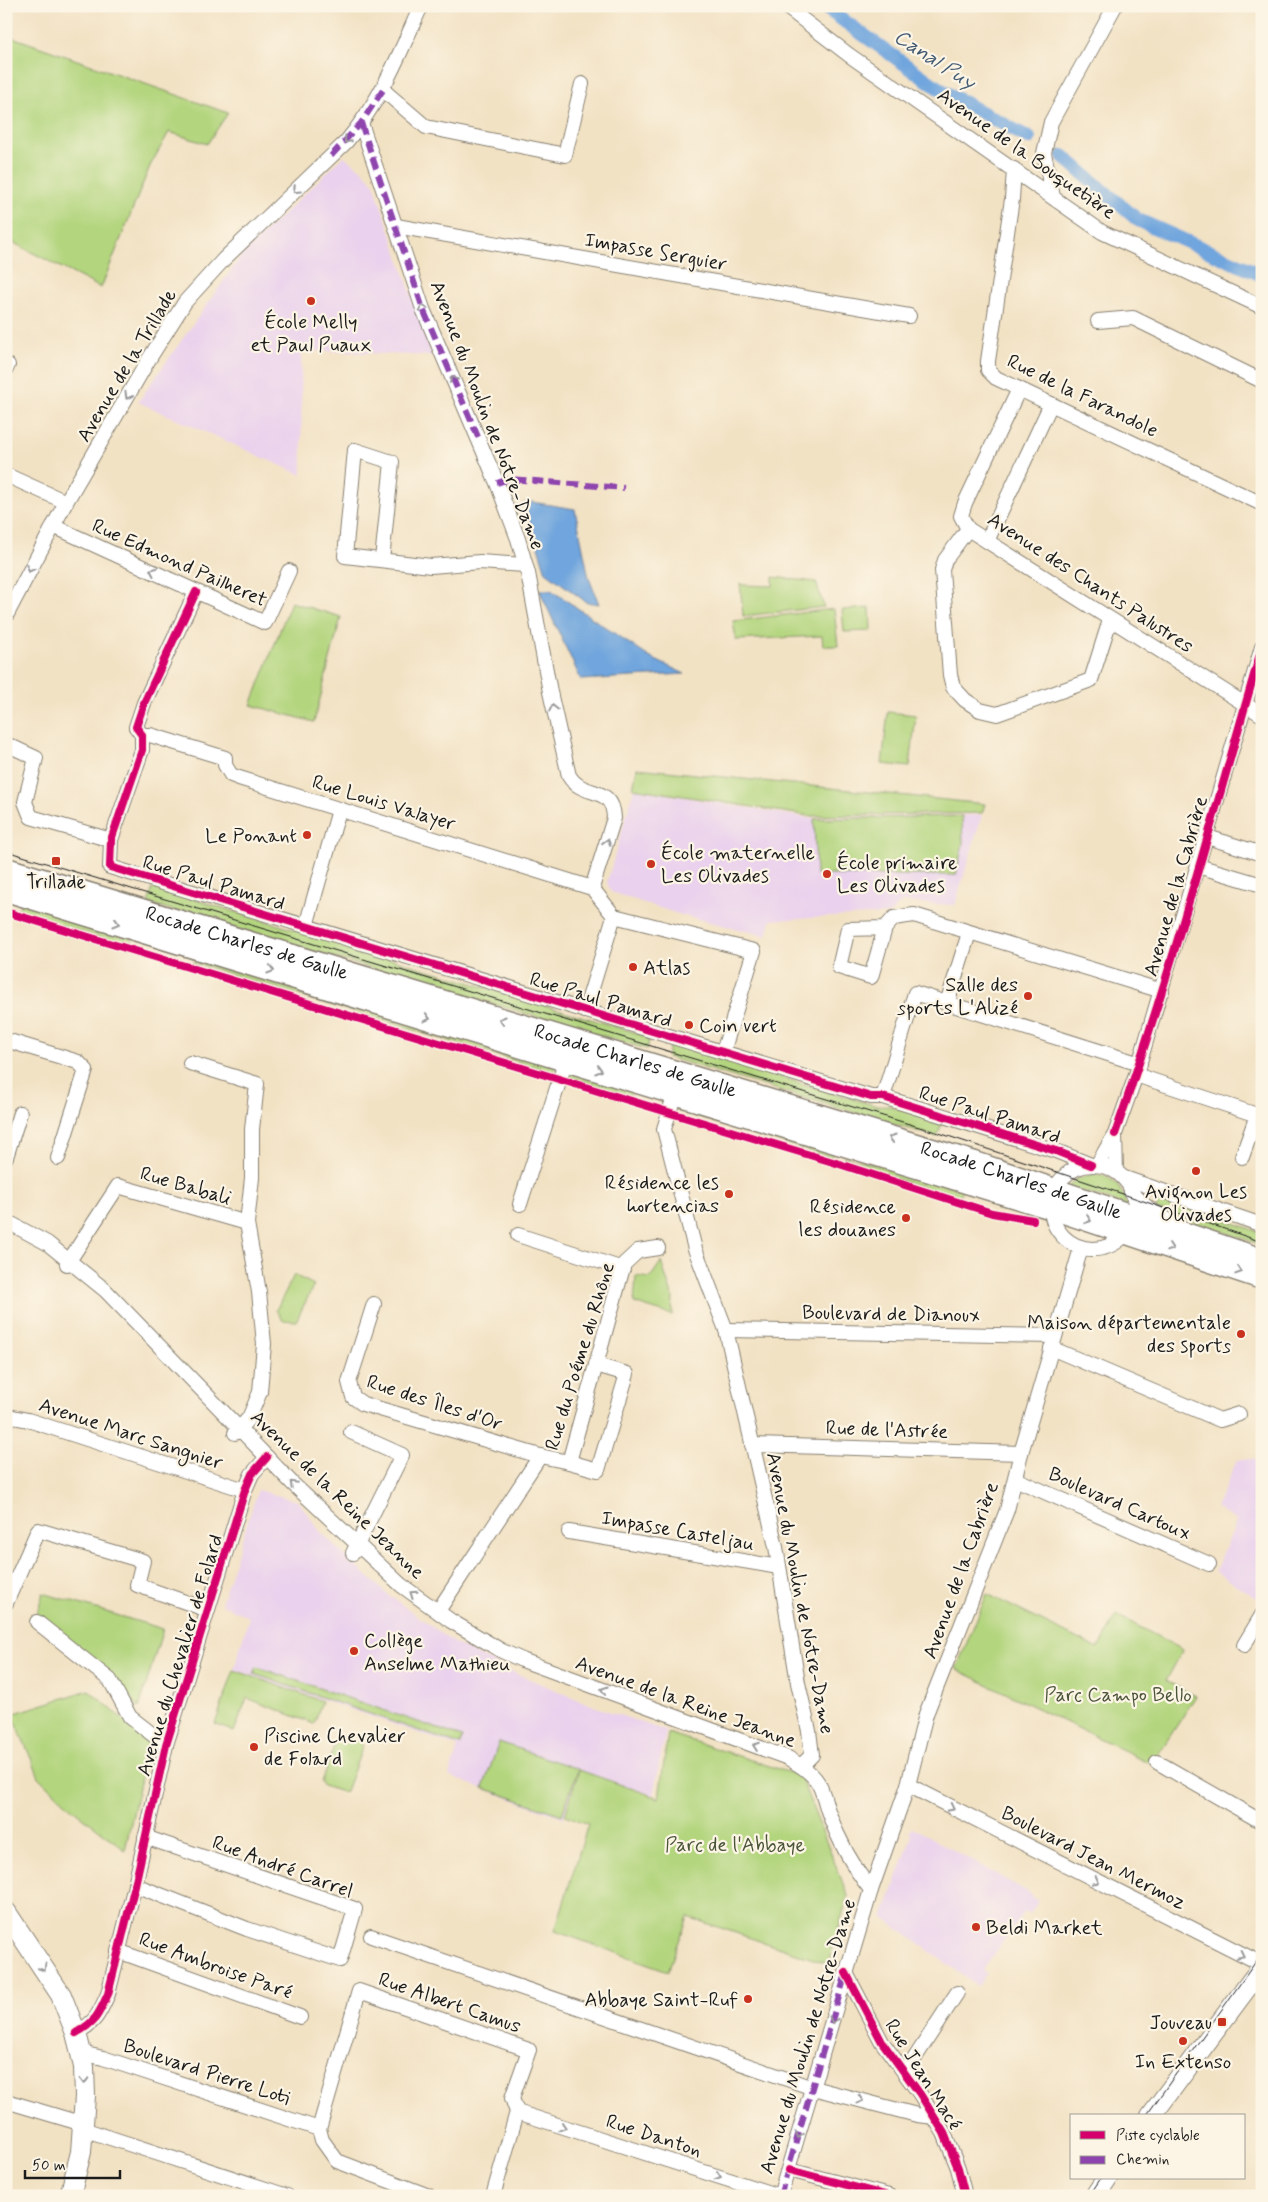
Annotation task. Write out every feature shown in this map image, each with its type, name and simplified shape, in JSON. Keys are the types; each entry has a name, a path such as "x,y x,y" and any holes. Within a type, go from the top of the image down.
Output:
{"main road":[{"name":"Rocade Charles de Gaulle","path":"6,869 966,1160 1054,1199"},
{"name":"Rocade Charles de Gaulle","path":"6,890 675,1094 1054,1199 1129,1224 1262,1278"},
{"name":"Rocade Charles de Gaulle","path":"1129,1224 1220,1246 1262,1260"}],"street":[{"path":"362,123 383,90 421,6"},
{"name":"Avenue de la Bouquetière","path":"785,6 849,55 1102,232 1262,307"},
{"path":"1053,197 1044,153 1051,122 1114,6"},
{"path":"383,90 426,127 565,156 582,84"},
{"name":"Avenue du Moulin de Notre-Dame","path":"362,123 423,309 497,483 525,565 569,776 573,782 582,788 609,798 614,807 614,818 592,888"},
{"name":"Avenue de la Trillade","path":"6,616 66,502 149,359 185,302 224,259 346,142 362,123"},
{"name":"Rue de la Farandole","path":"1014,169 1012,199 988,370 996,378 1262,504"},
{"name":"Impasse Serguier","path":"396,226 909,316"},
{"path":"1098,321 1133,318 1262,381"},
{"name":"Avenue des Chants Palustres","path":"1019,389 965,503 961,516 968,528 1262,715"},
{"path":"987,541 1051,404"},
{"path":"382,560 392,462 355,450 345,556 430,566 480,562 525,565"},
{"path":"6,475 66,502"},
{"name":"Rue Edmond Pailheret","path":"53,526 265,624 289,571"},
{"path":"968,528 945,560 942,570 951,681 953,687 965,700 980,710 997,714 1091,680 1110,620"},
{"path":"6,744 36,758 25,802 31,816 111,840 142,750 142,735 136,727 144,703 196,592"},
{"name":"Avenue de la Cabrière","path":"1094,1165 1116,1134 1138,1070 1262,646"},
{"name":"Rue Louis Valayer","path":"142,735 225,758 225,765 231,776 592,888"},
{"path":"306,926 339,810"},
{"path":"1207,837 1262,854"},
{"name":"Rue Paul Pamard","path":"111,840 110,866 116,870 871,1096 883,1097 1056,1151 1262,1225"},
{"path":"6,860 31,868 78,890"},
{"path":"1198,866 1262,885"},
{"path":"592,888 614,916 754,950 723,1052"},
{"path":"885,928 894,918 914,915 1162,991"},
{"path":"585,1011 614,916"},
{"path":"947,1003 969,933"},
{"path":"883,1097 914,993 1138,1070 1257,1115 1242,1157"},
{"path":"6,1040 78,1062 86,1070 58,1158"},
{"path":"520,1204 566,1060"},
{"path":"190,1063 257,1084 252,1129 252,1178 247,1223 259,1292 264,1344 260,1392 253,1410 238,1431"},
{"name":"Avenue du Moulin de Notre-Dame","path":"675,1094 664,1129 695,1249 726,1330 779,1567 812,1755 801,1766 810,1772 820,1784 825,1795 828,1811 855,1870 871,1890 780,2196"},
{"path":"6,1157 20,1113"},
{"name":"Avenue de la Cabrière","path":"1116,1134 1118,1174"},
{"path":"1094,1165 1072,1171 1060,1182 1054,1199 1056,1227 1080,1254 1102,1249 1115,1243 1129,1224 1134,1207 1131,1192"},
{"path":"1118,1174 1131,1192 1158,1215 1197,1232 1220,1246"},
{"name":"Rue Babali","path":"69,1262 118,1186 247,1223"},
{"name":"Avenue de la Reine Jeanne","path":"6,1221 47,1243 105,1290 238,1431 267,1457 355,1549 438,1611 502,1651 522,1660 788,1758 801,1766"},
{"path":"518,1235 623,1270"},
{"name":"Rue du Poéme du Rhône","path":"438,1611 540,1456 569,1462 624,1264 638,1252 658,1248"},
{"name":"Avenue de la Cabrière","path":"871,1890 908,1785 926,1714 1007,1510 1021,1453 1080,1254"},
{"name":"Rue des Îles d'Or","path":"374,1304 349,1382 353,1397 363,1404 540,1456"},
{"name":"Boulevard de Dianoux","path":"726,1330 1053,1342"},
{"path":"1053,1342 1220,1420 1239,1414"},
{"path":"569,1462 598,1470 627,1374 596,1365"},
{"name":"Avenue Marc Sangnier","path":"6,1419 8,1416 28,1420 245,1490"},
{"path":"351,1432 402,1455 355,1549"},
{"name":"Rue de l'Astrée","path":"752,1445 1021,1453"},
{"name":"Avenue du Chevalier de Folard","path":"76,2033 92,2024 108,1994 135,1885 144,1837 166,1745 245,1490 252,1474 267,1457"},
{"name":"Boulevard Cartoux","path":"1015,1479 1209,1564"},
{"path":"6,1603 38,1530 143,1561 137,1585 208,1610"},
{"name":"Impasse Casteljau","path":"569,1532 779,1567"},
{"path":"1244,1645 1262,1615"},
{"path":"37,1622 110,1680 130,1717 166,1745"},
{"path":"1157,1762 1262,1822"},
{"name":"Boulevard Jean Mermoz","path":"908,1785 1262,1966"},
{"name":"Rue André Carrel","path":"135,1885 247,1929 340,1960 355,1910 144,1837"},
{"path":"12,1919 60,1995 76,2033 82,2057 85,2096 81,2152 70,2196"},
{"path":"371,1936 813,2088 916,2115 935,2117"},
{"name":"Rue Ambroise Paré","path":"118,1950 300,2017"},
{"path":"1152,2114 1262,1966"},
{"name":"Rue Jean Macé","path":"846,1973 882,2042 935,2117 950,2145 965,2196"},
{"name":"Rue Albert Camus","path":"319,2129 359,1991 529,2050 512,2098 517,2112"},
{"path":"905,2073 956,1993"},
{"name":"Boulevard Pierre Loti","path":"82,2057 90,2054 319,2129"},
{"path":"6,2101 287,2196"},
{"path":"493,2196 517,2112"},
{"name":"Rue Danton","path":"517,2112 780,2196"},
{"path":"319,2129 322,2140 337,2161 429,2196"},
{"path":"789,2170 889,2196"},
{"path":"1095,2196 1106,2180"}],"shaded area":[{"name":"École Melly et Paul Puaux","path":"344,156 362,170 374,184 432,356 301,350 302,475 138,402 244,252"},
{"name":"École primaire Les Olivades","path":"634,789 808,818 982,815 955,905 902,902 889,914 771,920 767,936 681,915 611,892 607,882"},
{"path":"1252,1459 1262,1462 1262,1602 1215,1571 1237,1521 1216,1508 1237,1460"},
{"name":"Collège Anselme Mathieu","path":"258,1490 298,1501 319,1530 386,1593 454,1643 515,1673 596,1707 666,1731 653,1795 578,1769 563,1818 449,1776 458,1747 234,1669 249,1617 221,1604"},
{"path":"912,1827 1033,1895 1032,1897 1039,1901 1030,1914 1025,1911 983,1970 987,1973 978,1986 883,1918 912,1835 909,1833"}],"green space":[{"path":"6,35 228,113 207,144 169,132 150,166 101,288 6,239"},
{"path":"773,577 816,582 824,607 743,616 740,583 743,585 773,586"},
{"path":"291,602 341,617 314,722 251,705"},
{"path":"870,608 871,631 844,632 842,610"},
{"path":"834,609 838,646 823,646 822,636 736,640 733,621"},
{"path":"888,712 916,715 910,767 882,764"},
{"path":"637,768 985,804 982,813 809,816 633,788"},
{"path":"962,816 963,844 956,875 816,875 814,819"},
{"path":"153,887 650,1037 647,1049 148,903"},
{"path":"21,902 131,937 133,941 131,947 17,912"},
{"path":"196,955 553,1064 556,1069 555,1073 193,963"},
{"path":"670,1044 877,1106 890,1106 943,1121 937,1137 667,1057"},
{"path":"568,1072 633,1088 630,1096 566,1076"},
{"path":"679,1102 833,1148 831,1158 673,1109"},
{"path":"844,1156 962,1189 959,1198 842,1163"},
{"path":"1092,1174 1111,1179 1119,1187 1127,1206 1068,1187 1076,1179"},
{"path":"1160,1197 1262,1233 1262,1245 1156,1209"},
{"path":"661,1262 673,1298 672,1315 634,1303 636,1276 650,1278"},
{"path":"294,1275 314,1285 296,1321 282,1320 276,1310"},
{"path":"43,1593 163,1629 139,1708 112,1678 36,1616"},
{"name":"Parc Campo Bello","path":"987,1594 1098,1649 1117,1615 1183,1650 1166,1681 1196,1696 1152,1764 956,1669"},
{"path":"257,1667 462,1737 460,1745 254,1674"},
{"path":"234,1670 322,1701 314,1724 247,1698 234,1732 215,1724"},
{"path":"89,1690 149,1742 125,1850 70,1807 39,1777 12,1714"},
{"name":"Parc de l'Abbaye","path":"668,1733 800,1776 848,1896 828,1964 688,1917 668,1971 555,1931 588,1824 565,1815 579,1770 659,1798"},
{"path":"342,1736 360,1742 363,1746 346,1791 343,1792 323,1786 321,1782 337,1738"},
{"path":"499,1742 578,1769 562,1815 483,1788"}],"water":[{"path":"532,502 575,509 589,578 599,604 586,602 546,572 524,503"},
{"path":"539,590 551,590 649,657 685,674 581,680"}],"waterway":[{"name":"Canal Puy","path":"823,6 941,90 1029,138"},
{"name":"Canal Puy","path":"1063,156 1100,188"},
{"name":"Canal Puy","path":"1105,192 1138,220 1262,275"}],"tram line":[{"path":"6,851 939,1133 1262,1242"},
{"path":"1147,2114 1262,1953"},
{"path":"1089,2196 1100,2180"}],"marked path":[{"path":"331,156 361,123 383,90"},
{"path":"361,123 423,309 478,437"},
{"path":"497,483 509,479 624,488"},
{"path":"780,2196 846,1973"}],"cycle path":[{"path":"196,592 144,703 136,727 142,735 142,750 111,840 110,867 871,1097 883,1097 1056,1151 1091,1165"},
{"path":"1115,1134 1174,953 1262,647"},
{"path":"6,912 833,1162 992,1213 1033,1220"},
{"path":"76,2033 96,2017 108,1994 135,1885 166,1745 245,1490 252,1474 267,1457"},
{"path":"846,1973 882,2042 920,2094 944,2133 958,2168 965,2196"},
{"path":"789,2170 889,2196"}],"place":[{"name":"École Melly et Paul Puaux","path":"311,301"},
{"name":"Le Ponant","path":"307,835"},
{"name":"Trillade","path":"56,861"},
{"name":"École maternelle Les Olivades","path":"651,864"},
{"name":"École primaire Les Olivades","path":"827,874"},
{"name":"Atlas","path":"633,967"},
{"name":"Salle des sports L'Alizé","path":"1028,996"},
{"name":"Coin vert","path":"689,1025"},
{"name":"Avignon Les Olivades","path":"1196,1171"},
{"name":"Résidence les hortencias","path":"729,1194"},
{"name":"Résidence les douanes","path":"906,1218"},
{"name":"Maison départementale des sports","path":"1241,1334"},
{"name":"Collège Anselme Mathieu","path":"354,1651"},
{"name":"Piscine Chevalier de Folard","path":"254,1747"},
{"name":"Beldi Market","path":"976,1927"},
{"name":"Abbaye Saint-Ruf","path":"748,1999"},
{"name":"Jouveau","path":"1222,2022"},
{"name":"In Extenso","path":"1183,2041"}]}
